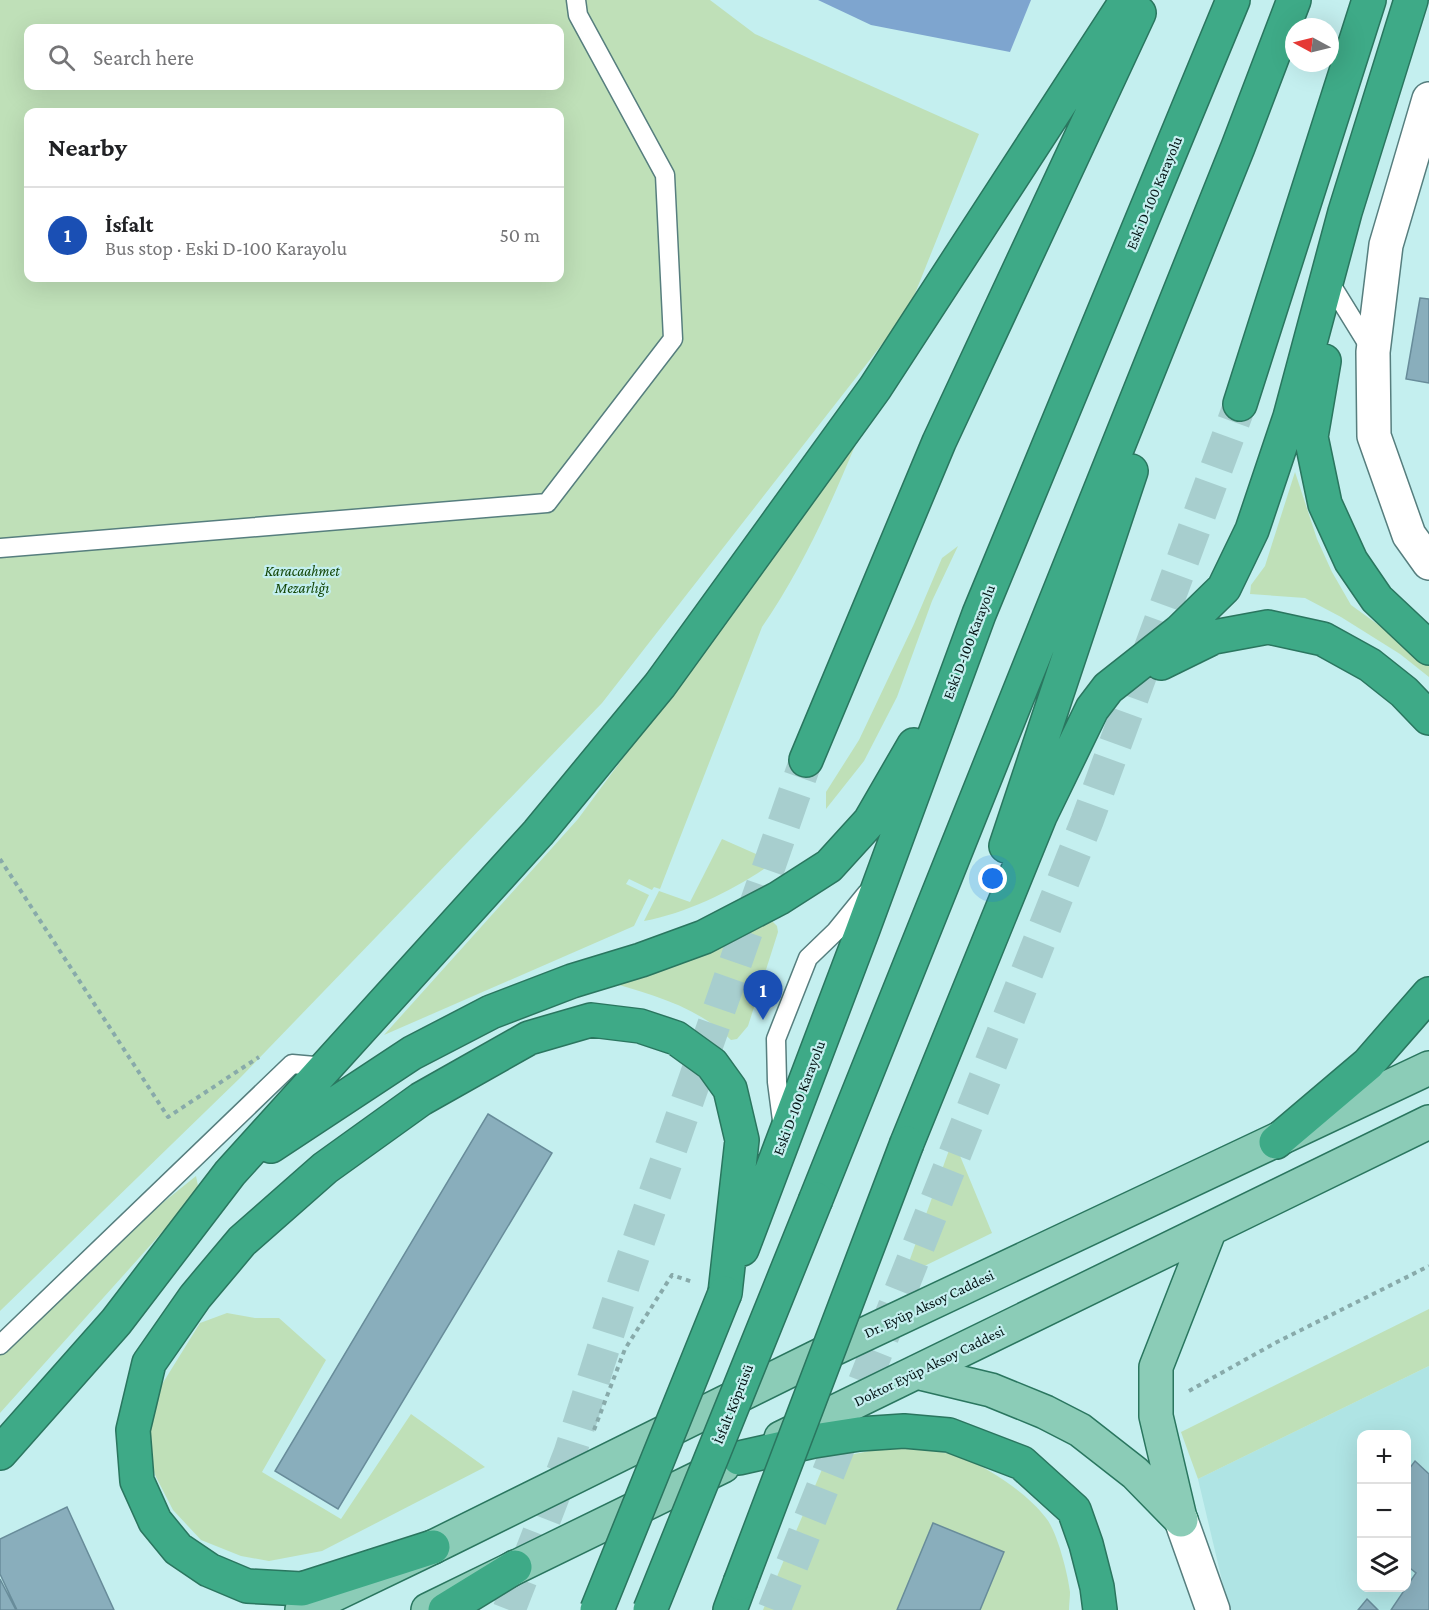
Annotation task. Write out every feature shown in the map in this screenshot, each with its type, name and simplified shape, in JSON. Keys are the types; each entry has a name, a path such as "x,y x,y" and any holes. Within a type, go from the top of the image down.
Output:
{"highway":[{"path":"0,1453 116,1322 230,1173 538,833 660,685 875,388 1126,0"},
{"path":"806,760 939,442 1144,0"},
{"name":"Eski D-100 Karayolu","path":"725,1293 885,871 979,614 1233,0"},
{"path":"907,1143 1238,147 1294,0"},
{"path":"1240,404 1369,0"},
{"path":"735,1601 907,1143 1040,816 1092,709 1108,688 1179,632 1224,588 1252,530 1290,417 1345,212 1411,0"},
{"name":"İsfalt Köprüsü","path":"650,1610 1238,147"},
{"path":"1345,212 1335,291 1311,437 1325,504 1351,561 1377,599 1429,648"},
{"path":"230,1173 412,1053 491,1012 572,981 641,960 704,937 779,898 829,866 870,821 898,774 979,614"},
{"path":"1079,736 1123,692 1167,659 1214,637 1268,627 1323,639 1370,665 1404,692 1429,718"},
{"path":"1276,1142 1368,1064 1429,994"},
{"path":"433,1547 303,1589 247,1586 209,1570 178,1549 155,1521 137,1481 133,1430 149,1363 195,1297 242,1241 325,1168 421,1099 528,1038 591,1020 640,1026 676,1038 712,1064 730,1089 742,1140 725,1293 597,1610"},
{"path":"739,1458 814,1441 859,1434 904,1431 949,1435 1022,1463 1074,1510 1086,1544 1097,1587 1100,1610"},
{"path":"445,1610 515,1567"}],"main road":[{"name":"Dr. Eyüp Aksoy Caddesi","path":"433,1547 827,1352 1429,1068"},
{"name":"Doktor Eyüp Aksoy Caddesi","path":"428,1610 1429,1122"},
{"path":"1180,1520 1156,1416 1156,1366 1210,1229"},
{"path":"916,1372 991,1390 1045,1412 1080,1430 1135,1473 1180,1520"},
{"path":"302,1610 433,1547"}],"street":[{"path":"1429,99 1386,246 1373,352 1374,436 1408,535 1429,563"},
{"path":"1180,1520 1213,1610"}],"lane":[{"path":"0,548 547,503 673,339 665,176 578,15 576,0"},
{"path":"1335,291 1373,352"},
{"path":"784,1138 777,1082 776,1039 808,958 836,931 885,871"},
{"path":"0,1345 292,1064 326,1067"}],"path":[{"path":"0,859 168,1117 262,1054 292,1064"},
{"path":"1183,1394 1276,1342 1429,1266"},
{"path":"592,1434 625,1349 672,1275 725,1293"}],"shaded area":[{"path":"818,0 1031,0 1010,52 871,25"},
{"path":"1429,1366 1429,1610 1229,1610 1198,1479"}],"green space":[{"name":"Karacaahmet Mezarlığı","path":"0,0 710,0 755,34 979,134 908,311 602,703 240,1078 0,1311"},
{"path":"857,441 814,537 790,583 762,627 660,889 654,887 652,890 629,879 626,884 649,895 634,926 384,1035 578,819"},
{"path":"1295,472 1317,539 1351,605 1420,655 1429,664 1429,677 1400,654 1341,617 1305,598 1250,594 1251,585 1265,566"},
{"path":"958,546 932,601 897,697 864,761 826,809 826,792 859,740 914,624 942,558"},
{"path":"722,839 774,862 712,898 678,912 644,921 659,891 690,902"},
{"path":"773,922 778,932 748,1026 737,1039 731,1040 703,1018 671,1002 602,980 763,924"},
{"path":"953,1139 992,1233 904,1276"},
{"path":"196,1176 199,1191 0,1413 0,1334"},
{"path":"1429,1309 1429,1366 1198,1479 1181,1432"},
{"path":"227,1313 255,1318 279,1318 326,1360 262,1472 341,1519 411,1414 485,1467 322,1551 269,1561 241,1556 201,1540 173,1510 147,1454 151,1410 156,1394 200,1323"},
{"path":"884,1448 925,1450 955,1455 998,1476 1030,1500 1050,1524 1058,1542 1069,1584 1069,1610 763,1610 823,1467 850,1455"}],"building":[{"path":"1420,298 1429,299 1429,383 1406,379"},
{"path":"488,1114 552,1153 338,1509 275,1471"},
{"path":"1415,1461 1429,1474 1429,1610 1391,1610 1403,1592 1411,1592 1411,1580 1416,1573 1411,1569 1411,1466"},
{"path":"67,1507 114,1610 17,1610 0,1574 0,1539"},
{"path":"933,1523 1004,1552 980,1610 897,1610"},
{"path":"0,1579 16,1610 0,1610"},
{"path":"1367,1599 1378,1610 1358,1610"}],"tunnel":[{"path":"774,1610 1087,821 1240,404"},
{"path":"509,1610 570,1453 625,1280 806,760"}],"place":[{"name":"İsfalt","path":"763,1020"}]}
